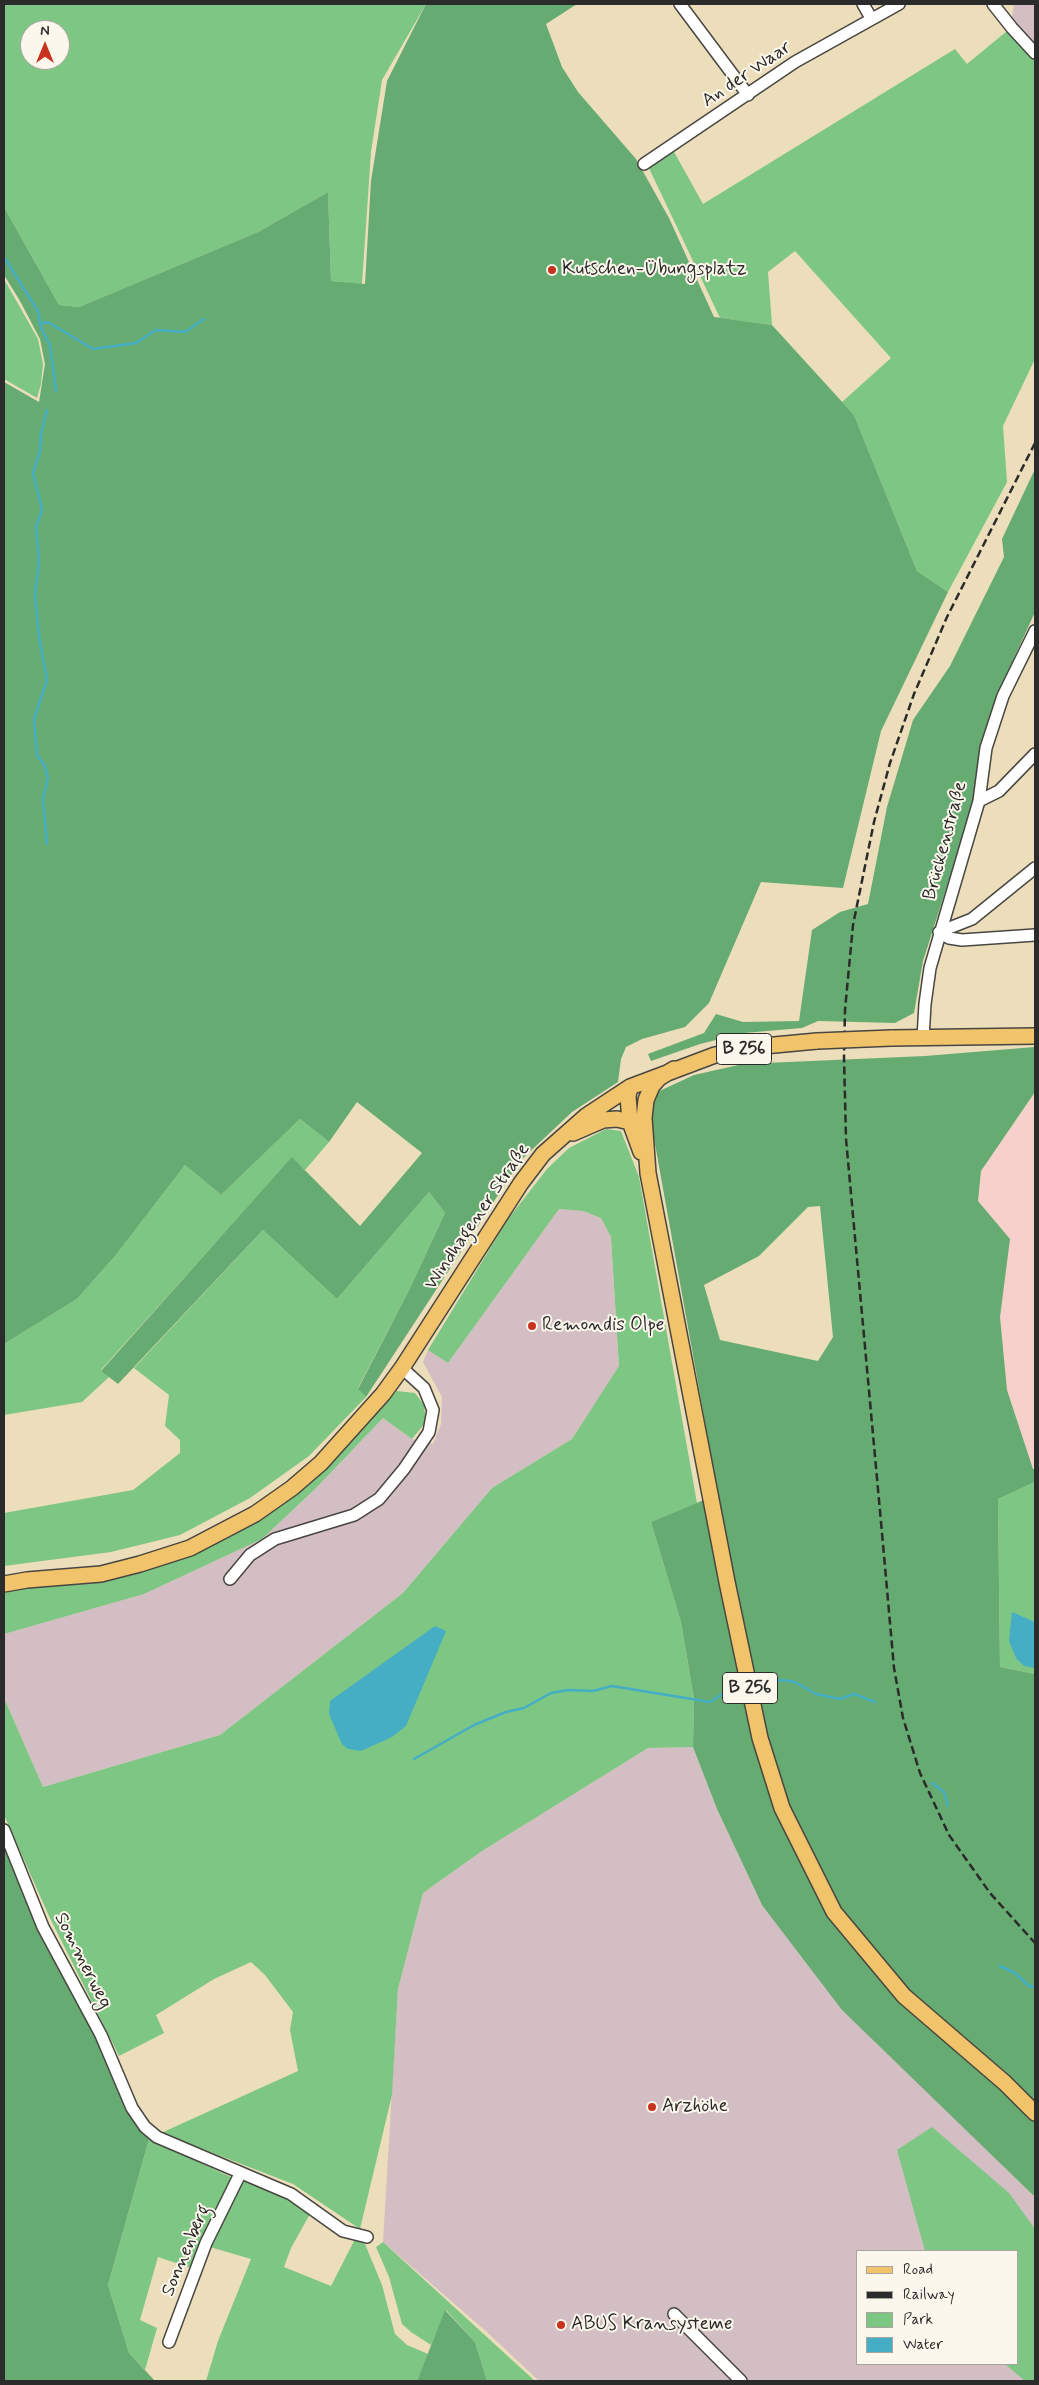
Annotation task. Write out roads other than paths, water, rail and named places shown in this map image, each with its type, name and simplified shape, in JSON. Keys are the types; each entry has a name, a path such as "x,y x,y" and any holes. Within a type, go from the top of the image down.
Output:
{"main road":[{"name":"B 256","path":"1035,1036 891,1038 817,1041 753,1047 715,1055 674,1069 630,1088 731,1602 760,1738 782,1808 840,1920 904,1996 1005,2083 1035,2113"},
{"name":"B 256","path":"637,1120 652,1086 659,1078 674,1069"},
{"name":"Windhagener Straße","path":"4,1584 27,1580 101,1574 190,1548 255,1514 292,1488 321,1463 359,1422 402,1368 521,1182 543,1154 586,1116 630,1088"},
{"path":"560,1139 602,1120 637,1120"}],"street":[{"path":"680,4 748,95"},
{"path":"863,4 871,18"},
{"name":"An der Waar","path":"644,164 795,62 899,4"},
{"path":"993,4 1012,28 1035,52"},
{"name":"Brückenstraße","path":"923,1038 928,977 938,932 959,875 979,801 985,753 999,709 1035,631"},
{"path":"979,801 999,791 1035,754"},
{"path":"938,932 972,919 1035,868"},
{"path":"938,932 949,938 962,940 1035,935"},
{"path":"230,1579 250,1555 275,1539 354,1515 379,1498 404,1469 429,1432 433,1410 424,1388 402,1368"},
{"name":"Sommerweg","path":"4,1830 43,1927 101,2034 132,2108 145,2127 157,2137 240,2174"},
{"path":"240,2174 292,2194 343,2231 367,2237"},
{"name":"Sonnenberg","path":"169,2342 206,2243 240,2174"},
{"path":"674,2314 741,2381"}],"water":[{"path":"1012,1612 1035,1622 1035,1668 1024,1666 1016,1658 1009,1641"},
{"path":"435,1626 446,1631 406,1726 392,1737 361,1751 348,1749 342,1744 329,1714 330,1701"}],"waterway":[{"path":"4,257 38,311 41,328 50,345 56,391"},
{"path":"40,324 48,322 93,349 136,343 156,330 185,332 204,319"},
{"path":"47,410 41,434 40,451 33,473 42,510 36,527 39,560 35,595 39,636 47,680 34,719 37,755 45,766 48,778 43,799 47,844"},
{"path":"773,1682 783,1680 795,1682 816,1694 840,1699 854,1694 875,1702"},
{"path":"414,1759 474,1725 506,1712 524,1708 551,1693 568,1690 593,1691 612,1686 710,1702 724,1693"},
{"path":"932,1783 944,1792 948,1806"},
{"path":"1000,1966 1015,1973 1029,1986 1035,1987"}],"railway":[{"path":"1035,443 947,617 914,694 890,763 874,822 853,925 845,1010 844,1057 846,1139 894,1668 903,1718 920,1773 949,1835 990,1893 1035,1943"}],"place":[{"name":"Kutschen-Übungsplatz","path":"552,270"},
{"name":"Remondis Olpe","path":"532,1326"},
{"name":"Arzhöhe","path":"652,2107"},
{"name":"ABUS Kransysteme","path":"561,2325"}]}
